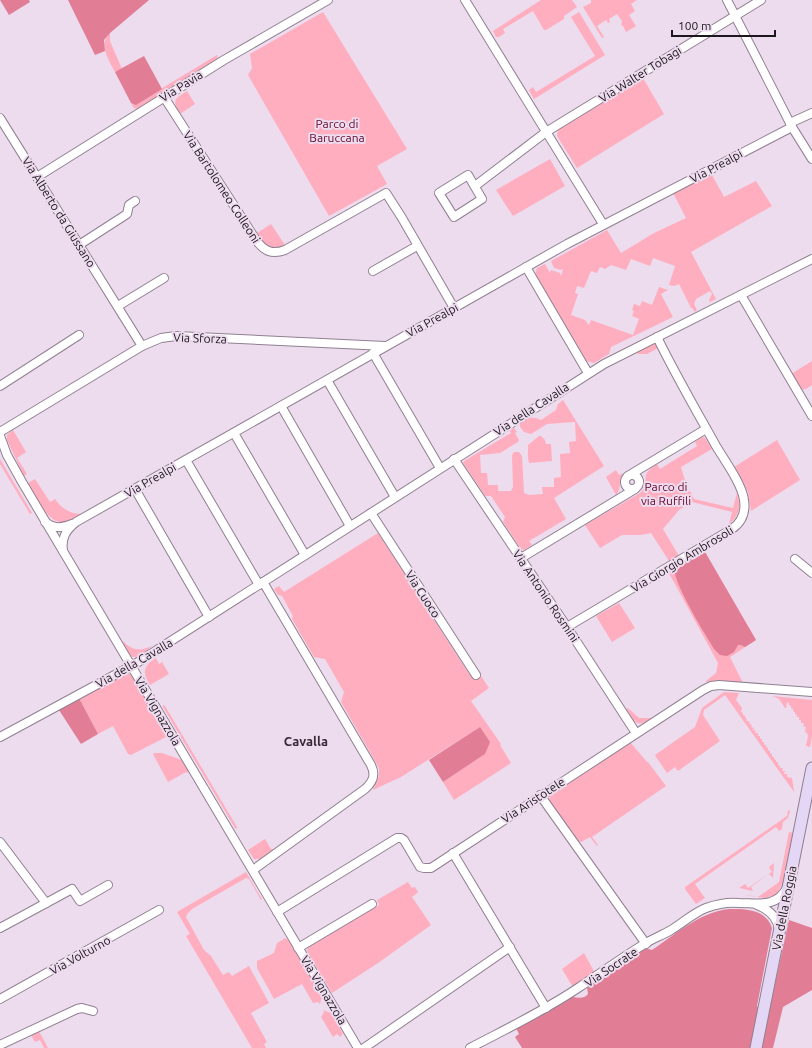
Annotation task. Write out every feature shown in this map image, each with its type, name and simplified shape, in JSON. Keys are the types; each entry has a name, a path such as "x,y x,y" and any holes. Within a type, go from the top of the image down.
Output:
{"street":[{"name":"Via Pavia","path":"37,177 224,60 328,0"},
{"path":"465,0 603,224"},
{"path":"726,0 791,125 812,159"},
{"name":"Via Walter Tobagi","path":"475,186 546,132 761,0"},
{"name":"Via Bartolomeo Colleoni","path":"164,97 256,240 265,250 272,252 285,250 386,193 454,308"},
{"name":"Via Prealpi","path":"63,551 62,541 66,531 76,522 603,224 812,113"},
{"name":"Via Alberto da Giussano","path":"0,118 142,346"},
{"path":"468,175 475,186 482,199 454,218 439,193 468,175"},
{"path":"79,245 127,214 129,206 136,201"},
{"path":"373,271 417,246"},
{"name":"Via della Cavalla","path":"0,737 131,666 588,373 812,259"},
{"path":"526,267 588,373"},
{"path":"118,306 164,278"},
{"path":"741,296 812,416"},
{"path":"0,386 79,336"},
{"name":"Via Sforza","path":"0,432 142,346 161,338 176,336 385,346"},
{"name":"Via Giorgio Ambrosoli","path":"567,627 736,526 741,520 745,510 742,491 657,337"},
{"path":"353,345 370,355 440,468"},
{"path":"327,380 395,497"},
{"path":"281,406 350,526"},
{"path":"617,500 622,493 627,479 646,465 706,428"},
{"path":"234,432 305,555"},
{"name":"Via Vignazzola","path":"0,436 10,460 45,521 358,1048"},
{"name":"Via Antonio Rosmini","path":"454,459 636,733"},
{"path":"186,460 371,765 374,775 372,781 358,794 253,870"},
{"path":"521,558 617,500 637,486 641,473 646,465"},
{"path":"627,479 633,475 637,477 637,486"},
{"path":"627,479 628,487 631,489 637,486"},
{"path":"135,489 209,617"},
{"name":"Via Cuoco","path":"371,512 476,675"},
{"name":"Via Prealpi","path":"45,521 52,526 59,527 76,522"},
{"path":"795,558 812,573"},
{"name":"Via Aristotele","path":"277,912 397,838 404,840 418,864 424,868 431,868 540,795 711,686 720,685 812,692"},
{"name":"Via della Roggia","path":"756,1048 780,930 780,912 788,886 812,768"},
{"path":"540,795 646,944"},
{"path":"0,842 46,902"},
{"path":"453,853 546,1008"},
{"path":"0,928 72,888 80,901 108,885"},
{"path":"773,901 783,894 788,886"},
{"path":"756,904 766,909 780,912 780,901 773,901"},
{"name":"Via Socrate","path":"470,1048 546,1008 646,944 672,930 701,910 711,906 731,903 762,904 773,901"},
{"path":"298,948 372,904"},
{"name":"Via Volturno","path":"0,999 159,910"},
{"path":"364,1048 510,947"},
{"path":"0,1045 77,1009 82,1008 93,1011"}],"green space":[{"path":"541,0 572,0 577,7 564,16 564,19 546,30 544,30 533,11 503,29 505,33 499,37 496,37 493,31"},
{"path":"591,0 637,0 631,4 635,11 629,15 636,26 626,32 621,25 622,21 617,14 609,19 610,22 608,23 606,20 597,26 604,37 602,38 583,7 591,3"},
{"name":"Parco di Baruccana","path":"323,12 407,149 377,166 387,184 329,216 248,75 252,68 250,54"},
{"path":"579,12 605,55 534,99 529,90 533,87 536,92 595,56 571,17"},
{"path":"110,33 110,41 122,69 115,72 108,58 105,47 105,42"},
{"path":"217,55 218,59 138,109 134,108 131,103 136,104"},
{"path":"643,78 664,114 577,168 557,136 558,130"},
{"path":"187,91 195,104 180,114 175,103 179,96"},
{"path":"550,159 565,186 513,216 496,190"},
{"path":"711,173 724,197 756,181 772,206 691,252 716,299 710,302 709,300 712,294 710,291 696,299 694,304 697,310 695,312 691,308 679,284 674,286 669,285 675,266 653,258 650,266 631,259 626,270 611,265 605,269 600,267 597,273 591,271 584,288 577,286 575,293 578,294 571,315 585,320 589,325 591,320 633,335 639,319 632,316 634,304 640,306 642,301 652,305 659,287 668,290 661,294 673,317 611,347 609,354 594,363 586,361 535,275 537,268 545,264 550,273 551,270 560,273 561,276 563,269 561,270 554,268 551,261 607,230 621,253 654,233 686,218 673,193"},
{"path":"247,217 257,233 271,224 285,245 308,233 284,247 269,248 262,243 246,218"},
{"path":"654,343 658,348 647,354 638,354 637,352"},
{"path":"812,361 812,385 806,389 800,390 791,374"},
{"path":"563,400 604,466 554,498 566,519 529,541 532,545 524,550 521,549 503,522 505,517 491,496 485,496 463,463 511,433 509,430 514,428 517,432 515,433 519,440 518,442 500,453 480,455 481,473 487,473 488,485 498,485 498,491 511,491 513,487 512,455 514,452 519,452 522,456 524,493 529,495 543,494 542,487 554,487 554,478 561,477 560,454 570,453 569,442 576,441 575,422 547,424 531,434 524,432 520,427 520,423 530,418 541,420 556,410 558,404"},
{"path":"13,430 26,452 17,458 27,474 24,476 7,440 7,435"},
{"path":"539,436 545,440 546,444 551,444 552,461 529,463 528,445"},
{"name":"Parco di via Ruffili","path":"702,437 705,438 712,449 681,467 687,492 690,491 694,499 733,508 737,493 739,510 733,521 729,524 732,512 692,502 679,510 663,529 679,556 669,561 651,533 641,535 622,535 600,548 585,525 640,493 644,489 647,472 651,468 657,464 660,469 697,446 695,442"},
{"path":"777,440 800,480 751,511 748,492 734,467"},
{"path":"0,459 32,513 30,514 0,464"},
{"path":"616,470 619,475 623,473 619,490 616,495 606,477"},
{"path":"35,479 50,502 55,499 66,510 81,514 64,522 58,522 53,519 47,514 28,483"},
{"path":"378,533 469,674 471,674 475,680 481,676 489,688 471,701 501,744 500,745 511,763 454,800 443,782 485,754 480,727 401,777 373,790 379,776 379,768 341,702 344,692 325,659 314,657 292,619 293,616 282,596 278,595 274,589 279,586 284,592"},
{"path":"705,552 756,640 730,657 743,683 716,681 708,683 706,681 716,673 718,663 669,573"},
{"path":"619,603 635,628 612,642 596,616"},
{"path":"123,641 136,649 144,649 151,646 143,654 134,657 127,653"},
{"path":"156,658 159,664 162,662 169,674 150,685 145,670 148,664"},
{"path":"126,673 132,675 167,733 166,737 131,755 128,754 113,726 98,734 79,698"},
{"path":"724,692 739,693 736,700 742,708 741,712 747,721 750,722 749,724 752,725 751,727 754,728 753,730 756,731 755,733 758,733 758,736 760,736 760,739 762,739 762,742 764,742 764,745 766,745 776,762 778,762 780,768 783,768 782,771 785,771 784,774 787,774 787,777 792,778 794,792 725,695 704,710 703,715 720,741 678,771 675,767 667,773 655,755 695,727 702,708"},
{"path":"773,696 812,700 812,736 810,747 806,746 808,736 805,732 806,727 803,726 804,723 801,723 801,720 799,720 799,717 797,717 789,703 787,702 785,708 779,699"},
{"path":"163,705 165,706 237,829 235,828"},
{"path":"628,708 639,718 653,718 640,724 637,723 626,709"},
{"path":"630,742 648,762 666,786 592,837 598,845 597,846 590,837 579,842 550,802 549,795"},
{"path":"162,753 182,760 188,770 188,773 186,772 168,782 153,754"},
{"path":"788,810 790,811 788,818 783,822 782,829 779,831 776,827 695,884 705,898 696,904 685,887 787,816"},
{"path":"789,832 793,833 783,883 778,892 773,896 763,898 745,895 758,897 779,882"},
{"path":"265,839 271,849 274,849 260,859 254,859 248,850"},
{"path":"774,863 773,878 769,874 772,872 769,867"},
{"path":"246,872 262,899 261,900 249,879 246,878 192,909 186,917 204,950 211,956 223,975 229,972 232,976 249,966 269,1003 251,1013 267,1042 264,1044 266,1048 252,1048 186,936 190,934 177,912"},
{"path":"769,874 751,887 753,891 739,888 745,884 748,888"},
{"path":"408,882 412,888 415,887 418,892 412,897 431,925 378,963 332,993 307,951 308,947 379,905 377,900"},
{"path":"283,938 287,939 291,943 322,996 320,1004 318,1002 313,1003 302,984 274,999 257,968 257,961 274,953 277,943 284,939"},
{"path":"584,953 595,973 573,987 562,969"},
{"path":"323,1010 331,1013 343,1034 340,1037 337,1034 333,1037 321,1017 324,1012"},
{"path":"39,1031 48,1048 44,1048 40,1040 35,1042 31,1035"}],"shaded area":[{"path":"0,0 29,0 30,2 9,15"},
{"path":"68,0 149,0 110,33 104,40 105,51 95,55"},
{"path":"144,56 162,89 136,105 131,103 115,72"},
{"path":"705,552 756,640 745,647 738,645 734,652 727,656 720,655 715,650 684,597 676,576 675,570"},
{"path":"79,698 98,734 81,744 59,710"},
{"path":"480,727 490,742 485,754 443,782 429,760"},
{"path":"729,909 755,911 765,917 772,928 757,1006 759,1010 752,1048 522,1048 515,1037 519,1034 516,1028 571,997 580,998 586,996 588,994 587,987 645,948 652,950 698,919 708,914"},
{"path":"789,920 812,928 812,990 783,1007 773,1048 761,1048"}],"district":[{"name":"Cavalla","path":"306,741"}]}
